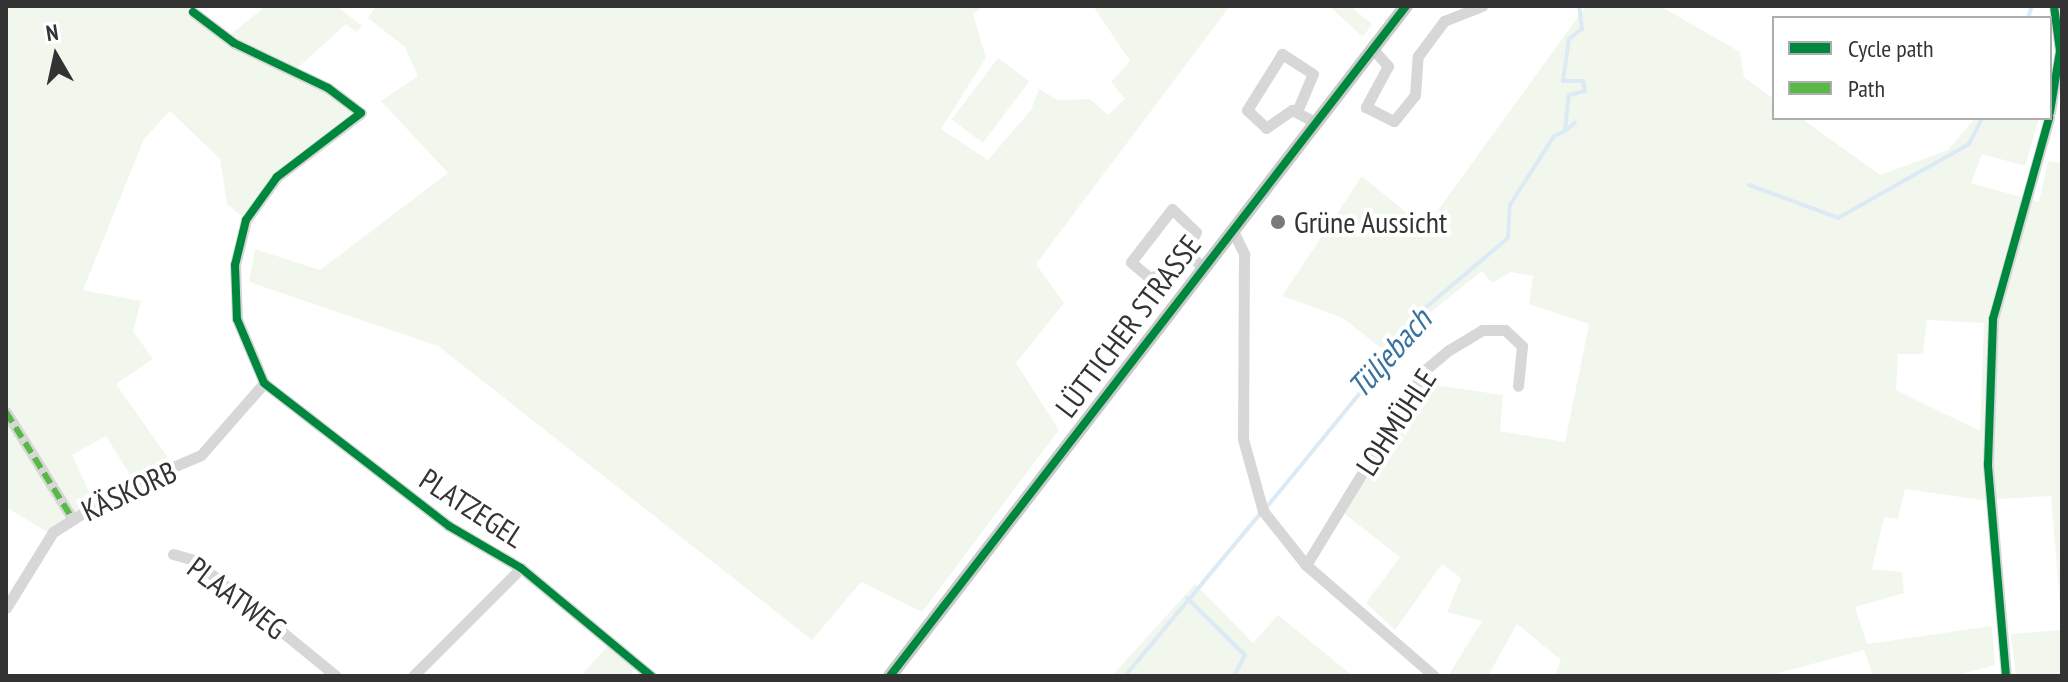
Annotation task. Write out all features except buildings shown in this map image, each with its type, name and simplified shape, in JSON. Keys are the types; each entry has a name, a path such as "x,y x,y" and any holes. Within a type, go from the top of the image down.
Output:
{"main road":[{"name":"LÜTTICHER STRASSE","path":"890,676 1406,6"}],"street":[{"path":"1373,49 1388,66 1366,107 1394,121 1415,95 1418,56 1444,21 1482,6"},
{"path":"2052,98 2060,51 2054,6"},
{"path":"193,12 217,33 328,88 361,113 277,177 246,220 235,265 237,319 264,383"},
{"path":"1282,54 1313,74 1298,109 1266,128 1247,110 1282,54"},
{"path":"1298,109 1315,122"},
{"path":"2006,676 1988,464 1993,319 2048,120"},
{"name":"LÜTTICHER STRASSE","path":"1172,209 1196,232 1185,253 1151,279 1131,262 1172,209"},
{"path":"1232,229 1244,254 1240,394 1251,481 1269,520 1306,565 1434,676"},
{"name":"LÜTTICHER STRASSE","path":"1185,253 1204,267"},
{"name":"LOHMÜHLE","path":"1306,565 1437,360 1482,330 1505,330 1522,346 1518,386"},
{"name":"KÄSKORB","path":"6,608 39,550 72,518 201,455 264,383"},
{"name":"PLATZEGEL","path":"264,383 449,526 521,568 651,676"},
{"path":"6,412 72,518"},
{"name":"PLAATWEG","path":"173,554 194,560 336,676"},
{"path":"413,676 521,568"}],"shaded area":[{"path":"6,6 197,6 191,13 224,40 266,6 337,6 362,26 357,32 346,24 293,72 361,113 277,177 246,220 227,204 220,159 170,111 144,139 83,290 141,301 133,331 153,359 116,384 173,465 133,480 106,436 72,455 93,500 47,532 6,507"},
{"path":"376,6 984,6 973,14 986,58 941,129 988,160 1031,110 1039,89 1058,100 1090,99 1108,115 1125,99 1111,82 1130,61 1093,6 1230,6 1036,264 1064,303 1016,363 1059,430 922,612 861,582 812,640 438,346 249,282 255,249 320,270 448,173 381,101 418,76 405,47 368,18"},
{"path":"1329,6 1350,6 1372,24 1363,37"},
{"path":"1586,6 1660,6 1740,52 1744,77 1772,98 1772,120 1804,120 1880,175 1948,150 1973,120 2038,120 2025,166 1982,154 1971,183 2039,202 2048,161 2062,163 2062,630 2051,496 1982,500 1905,489 1898,519 1884,517 1872,569 1902,572 1904,593 1855,607 1867,644 1992,626 1995,665 1954,676 1873,676 1864,650 1768,676 1555,676 1561,660 1517,624 1488,676 1448,676 1482,621 1447,612 1461,578 1442,564 1395,630 1366,603 1400,557 1342,512 1421,383 1503,395 1500,431 1565,442 1589,324 1529,304 1533,276 1511,272 1492,283 1482,271 1407,331 1409,343 1392,357 1343,318 1282,296 1362,176 1425,228","holes":["1927,320 1984,323 1980,431 1896,390 1898,354 1923,354"]},
{"path":"998,58 1029,81 983,143 952,119"},
{"path":"1195,584 1253,643 1278,615 1353,676 1112,676"},
{"path":"2062,630 2062,676 2016,676 2011,634"},
{"path":"611,642 638,665 629,676 581,676"}],"waterway":[{"path":"1266,508 1398,347 1411,320 1508,238 1510,205 1554,136 1565,131 1569,95 1585,91 1583,81 1563,81 1569,39 1582,29 1579,6"},
{"path":"2029,16 2032,6"},
{"path":"1749,185 1838,218 1969,144 1981,120"},
{"name":"Tüljebach","path":"1565,131 1575,123"},
{"name":"Tüljebach","path":"1125,676 1261,513"},
{"path":"1187,598 1245,655 1234,676"}],"marked path":[{"path":"6,412 72,518"}],"cycle path":[{"path":"890,676 1406,6"},
{"path":"2052,100 2060,51 2054,6"},
{"path":"193,12 234,43 328,88 361,113 277,177 246,220 235,265 237,319 264,383 449,526 521,568 651,676"},
{"path":"2006,676 1988,464 1993,319 2048,120"}],"place":[{"name":"Grüne Aussicht","path":"1278,222"}]}
